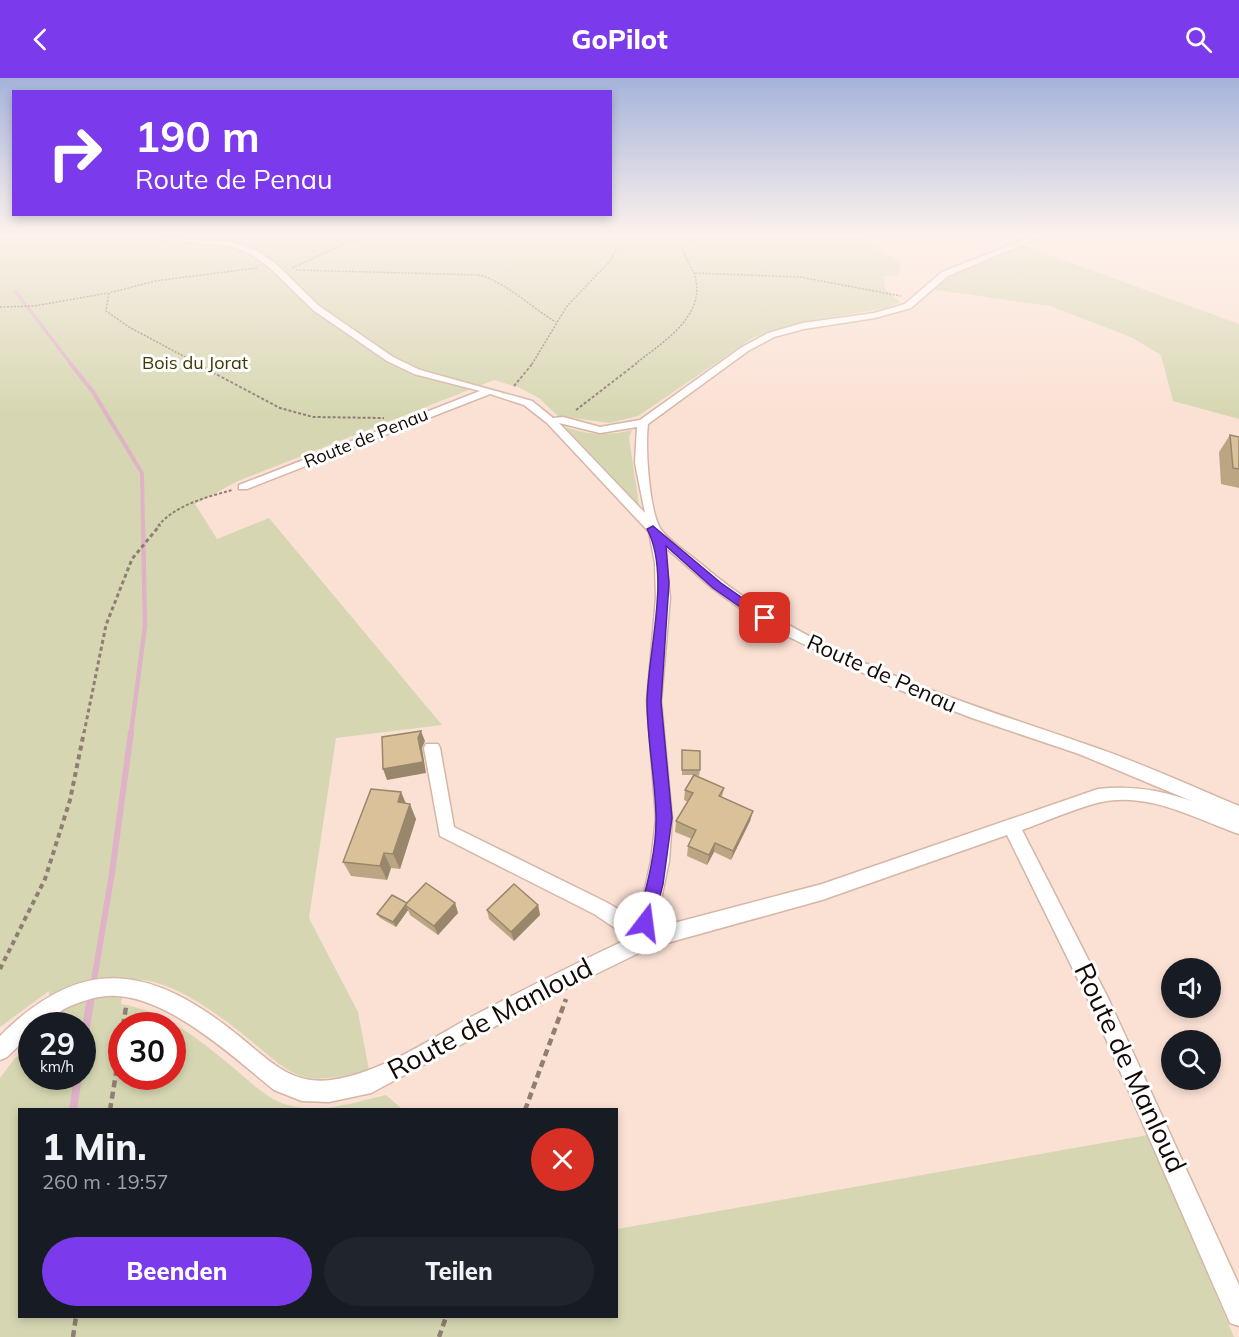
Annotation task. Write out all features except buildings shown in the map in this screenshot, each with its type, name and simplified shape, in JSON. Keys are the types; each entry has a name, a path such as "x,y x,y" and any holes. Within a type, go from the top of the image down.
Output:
{"street":[{"name":"Route de Penau","path":"304,296 316,308 390,359 417,372 507,394 528,403 557,421 653,529 717,585 750,609 794,634 897,683 943,702 1085,750 1239,813"},
{"path":"557,421 600,430 643,423 745,350 771,335 802,326 892,311 922,296"},
{"name":"Route de Penau","path":"243,487 490,391"},
{"path":"643,423 640,446 653,529 660,542 663,583 654,702 664,818 657,875 645,923 646,940"},
{"path":"432,748 446,831 600,908 631,927 646,940"},
{"name":"Route de Manloud","path":"0,1050 44,1010 81,991 117,987 147,992 186,1011 217,1031 281,1083 302,1090 329,1091 371,1082 577,972 646,940 822,892 1098,796 1131,793 1169,800 1239,827"},
{"name":"Route de Manloud","path":"1012,827 1068,931 1163,1136 1239,1314"}],"path":[{"path":"0,307 34,306 93,296"},
{"path":"109,296 106,311 129,327 280,408 313,417 356,420 392,417"},
{"path":"519,296 556,322"},
{"path":"507,394 536,359 556,322 579,296"},
{"path":"557,421 678,330 693,309 696,296"},
{"path":"901,296 918,299"},
{"path":"0,969 45,879 70,800 106,625 135,555 164,519 200,499 243,487"},
{"path":"526,1108 577,972"},
{"path":"110,1108 113,1090"},
{"path":"73,1337 76,1318"},
{"path":"439,1337 446,1318"}],"green space":[{"name":"Bois du Jorat","path":"0,296 893,296 900,302 886,308 802,322 754,337 638,416 610,423 558,416 539,398 518,387 494,380 238,481 195,504 217,539 269,518 442,725 336,738 309,918 358,1012 369,1070 321,1079 298,1075 278,1064 195,1000 160,984 143,980 126,980 121,1004 150,1012 108,1012 108,1090 186,1090 186,1032 263,1092 287,1105 307,1108 18,1108 18,1318 618,1318 618,1229 1148,1135 1234,1337 0,1337 0,1078 18,1056 18,1090 96,1090 96,1012 48,1012 49,991 0,1027"},
{"path":"978,296 1161,296 1239,324 1239,419 1173,401 1161,355 1131,337 1050,306"},
{"path":"565,427 598,434 632,430 629,438 639,505"},
{"path":"386,1095 401,1108 318,1108"}],"waterway":[{"path":"19,296 71,364"},
{"path":"70,363 93,392 142,473 143,526"},
{"path":"131,733 145,626 143,525"},
{"path":"91,998 112,873 131,732"},
{"path":"89,1012 91,997"},
{"path":"73,1108 76,1090"}],"route":[{"path":"645,923 662,847 664,818 654,702 663,583 660,542 653,529 717,585 765,618"}]}
